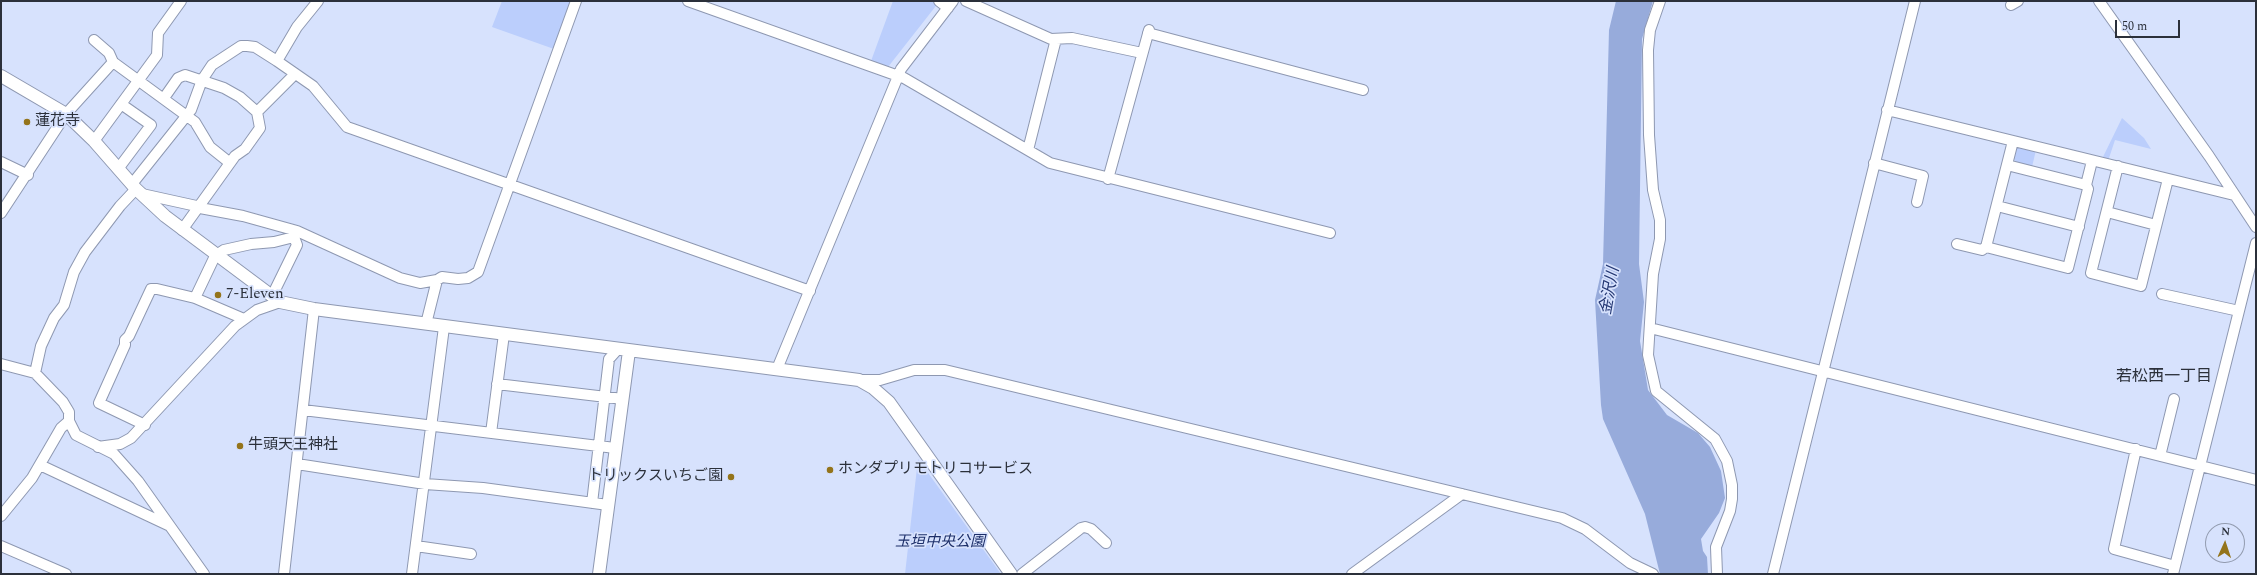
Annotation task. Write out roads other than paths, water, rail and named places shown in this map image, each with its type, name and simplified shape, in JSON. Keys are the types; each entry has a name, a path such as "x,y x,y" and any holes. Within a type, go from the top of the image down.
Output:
{"street":[{"path":"94,141 156,56 158,33 182,1"},
{"path":"277,61 297,27 318,1"},
{"path":"137,189 200,207 243,216 296,234 400,278 420,283 437,280 442,277 458,279 468,278 478,272 576,1"},
{"path":"688,1 904,78 1050,163 1330,233"},
{"path":"777,369 901,69 951,4 939,1"},
{"path":"966,1 1041,36 1056,39 1072,38 1142,53"},
{"path":"1660,1 1650,30 1648,50 1649,135 1652,179 1660,226 1660,239 1653,274 1648,355 1656,391 1715,439 1724,453 1730,471 1732,499 1730,511 1716,547 1717,574"},
{"path":"1773,574 1915,1"},
{"path":"2099,1 2209,156 2256,226"},
{"path":"1108,178 1148,32 1363,90"},
{"path":"1028,150 1056,39"},
{"path":"94,40 109,53 113,62 187,116 201,129 210,146 230,163"},
{"path":"36,373 40,346 54,318 64,305 74,272 85,252 120,206 137,189 187,116 191,110 202,80 212,65 241,46 255,47 313,86 347,127 810,291"},
{"path":"1,213 28,175 66,114 113,62"},
{"path":"257,112 295,74"},
{"path":"164,98 178,78 185,75 202,80 224,88 240,97 257,112 260,128 245,150 235,156 200,207 182,230"},
{"path":"1,76 66,114 94,141 137,189 182,230 276,299 314,309 859,380 880,380 914,370 945,370 1562,518 1586,529 1630,563 1651,574"},
{"path":"118,169 151,126 121,104"},
{"path":"1887,110 2234,195"},
{"path":"1986,248 2013,141"},
{"path":"1958,244 1982,250 1986,248 2068,268 2088,189 2086,185 2092,161"},
{"path":"1,162 28,175"},
{"path":"1874,163 1923,176 1917,202"},
{"path":"2007,165 2086,185"},
{"path":"2118,166 2091,273 2141,286 2168,179"},
{"path":"1997,206 2079,226"},
{"path":"2106,212 2156,225"},
{"path":"195,298 216,256 224,250 296,234"},
{"path":"98,447 120,444 131,438 145,426 235,326 257,310 276,299 297,245 296,234"},
{"path":"2136,449 2114,550 2174,570 2199,465 2256,243"},
{"path":"426,324 437,280"},
{"path":"145,426 99,403 125,344 125,340 129,336 151,289 157,288 195,298 244,319"},
{"path":"2162,294 2238,311"},
{"path":"284,574 314,309"},
{"path":"412,574 425,484 444,327"},
{"path":"1650,328 2256,480"},
{"path":"492,433 504,334"},
{"path":"592,503 609,359 624,350"},
{"path":"600,574 615,448 623,399 624,350"},
{"path":"1,364 36,373 69,412 69,421 76,435 114,454 138,481 204,574"},
{"path":"859,380 873,388 889,402 1011,574"},
{"path":"498,384 623,399"},
{"path":"2160,456 2174,398"},
{"path":"303,410 615,448"},
{"path":"1,516 40,465 61,428 69,421"},
{"path":"297,464 425,484 483,488 608,505"},
{"path":"40,465 171,527"},
{"path":"1352,574 1462,494"},
{"path":"1022,574 1081,528 1087,527 1106,543"},
{"path":"1,546 66,574"},
{"path":"416,546 471,554"}],"water":[{"name":"金沢川","path":"1616,1 1653,1 1642,39 1639,264 1644,302 1640,341 1648,390 1667,415 1698,433 1710,447 1721,471 1725,498 1719,513 1701,539 1703,551 1707,557 1708,574 1660,574 1645,514 1603,419 1595,300 1603,264 1609,30"}],"place":[{"name":"蓮花寺","path":"27,122"},
{"name":"7-Eleven","path":"218,295"},
{"name":"牛頭天王神社","path":"240,446"},
{"name":"ホンダプリモトリコサービス","path":"830,470"},
{"name":"トリックスいちご園","path":"731,477"}],"district":[{"name":"若松西一丁目","path":"2164,378"}],"park label":[{"name":"玉垣中央公園","path":"940,543"}]}
